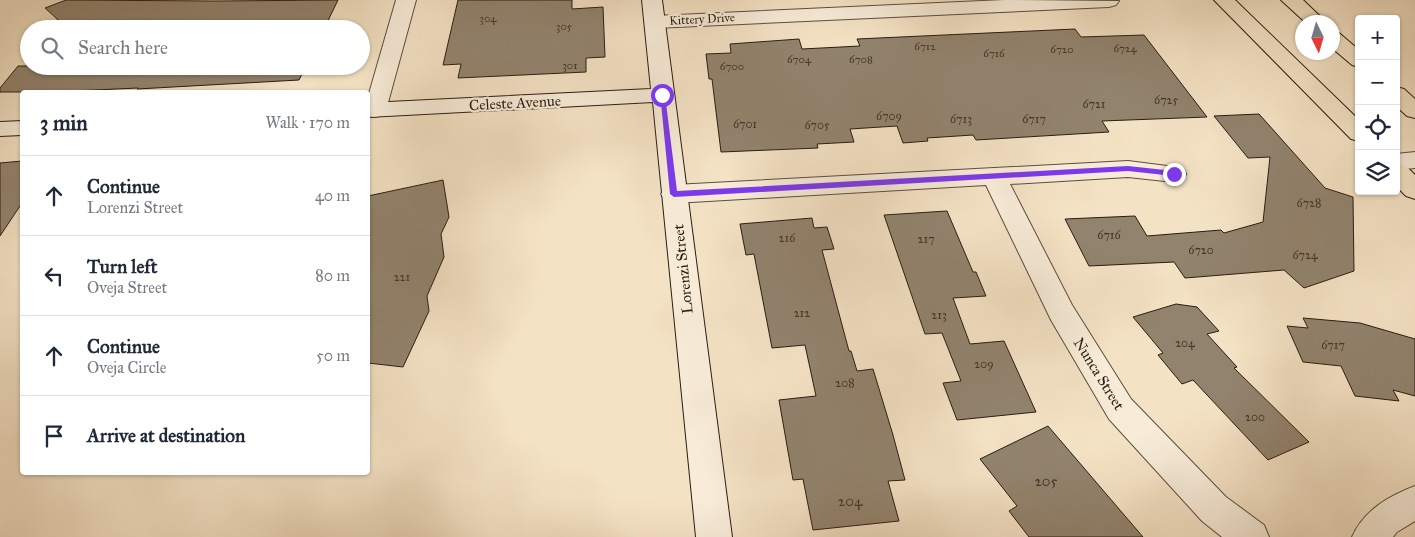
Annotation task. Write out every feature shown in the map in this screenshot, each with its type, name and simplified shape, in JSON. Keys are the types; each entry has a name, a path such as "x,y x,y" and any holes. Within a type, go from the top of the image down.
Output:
{"main road":[{"path":"1224,0 1355,130"},
{"path":"1291,0 1308,15"},
{"path":"1340,44 1358,60"},
{"path":"1400,98 1415,111"},
{"path":"1400,176 1415,190"}],"street":[{"path":"371,110 406,0"},
{"name":"Lorenzi Street","path":"652,0 714,537"},
{"name":"Kittery Drive","path":"655,22 906,5 1109,1"},
{"name":"Celeste Avenue","path":"371,110 662,95"},
{"path":"0,129 20,128"},
{"path":"1400,162 1415,160"},
{"path":"674,194 1128,169 1174,174"},
{"name":"Nunca Street","path":"993,175 1061,312 1120,410 1214,509 1251,537"},
{"path":"1370,537 1385,520 1415,502"}],"building":[{"path":"66,0 338,0 328,20 58,20 45,8"},
{"path":"458,0 572,0 572,9 603,7 605,57 586,58 586,72 458,78 461,64 443,65"},
{"path":"1075,29 1081,37 1144,35 1207,117 1102,121 1109,132 976,140 973,135 927,138 928,141 903,143 897,126 850,129 854,142 817,144 818,148 721,152 712,79 709,79 706,54 731,53 730,44 799,39 802,49 860,46 857,39"},
{"path":"18,66 20,66 20,75 302,75 299,80 137,89 20,90 20,92 0,92 0,88"},
{"path":"1259,114 1325,188 1353,197 1354,271 1304,288 1284,270 1185,278 1174,262 1089,266 1065,219 1135,216 1147,236 1221,230 1224,233 1263,222 1270,157 1248,158 1214,116"},
{"path":"20,161 20,206 0,236 0,163"},
{"path":"443,180 449,217 441,234 444,257 427,296 429,311 403,367 370,363 370,196"},
{"path":"947,211 973,272 976,272 986,296 953,298 970,344 1004,341 1036,412 957,420 943,383 961,381 942,333 925,334 884,215"},
{"path":"812,218 814,228 827,227 834,249 822,250 849,351 851,351 857,371 873,369 893,435 905,480 888,481 899,521 813,530 803,479 793,480 779,400 816,396 805,345 772,348 754,254 746,255 740,224"},
{"path":"1176,304 1197,307 1219,331 1207,334 1237,367 1234,368 1309,442 1268,460 1193,380 1182,384 1158,355 1163,353 1133,317"},
{"path":"1303,318 1360,323 1415,339 1415,396 1393,390 1399,401 1355,396 1341,366 1303,362 1287,326 1308,328"},
{"path":"1048,426 1143,537 1029,537 1009,511 1017,506 980,459"}],"route":[{"path":"662,95 674,194 1128,169 1174,174"}]}
